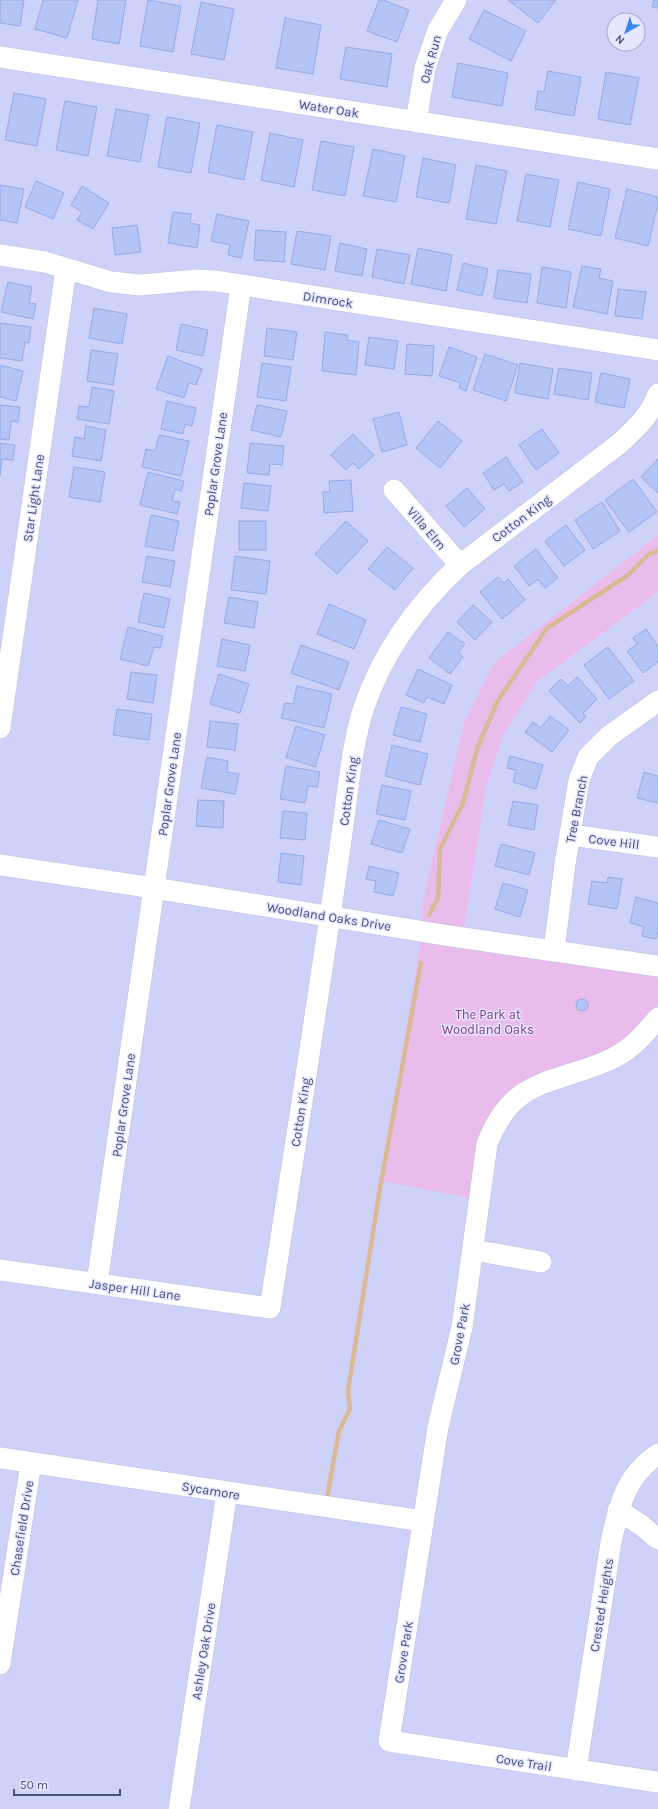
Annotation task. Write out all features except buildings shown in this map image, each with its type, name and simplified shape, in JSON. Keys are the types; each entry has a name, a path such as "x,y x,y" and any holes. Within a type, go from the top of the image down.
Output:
{"street":[{"name":"Oak Run","path":"416,122 425,68 438,30 456,0"},
{"name":"Water Oak","path":"0,57 658,160"},
{"name":"Dimrock","path":"0,255 45,262 111,282 140,285 196,280 241,285 658,350"},
{"name":"Star Light Lane","path":"0,728 66,269"},
{"name":"Poplar Grove Lane","path":"97,1283 241,285"},
{"name":"Cotton King","path":"270,1308 330,916 355,741 364,706 386,659 400,634 422,604 460,565 619,444 638,427 652,409 658,394"},
{"name":"Villa Elm","path":"394,490 460,565"},
{"name":"Tree Branch","path":"554,950 565,864 571,836 579,780 588,757 609,736 658,701"},
{"name":"Cove Hill","path":"571,836 658,847"},
{"name":"Woodland Oaks Drive","path":"0,865 154,888 457,937 658,966"},
{"name":"Grove Park","path":"389,1741 438,1427 462,1327 487,1144 494,1126 507,1108 526,1090 550,1080 607,1061 621,1054 640,1040 658,1018"},
{"path":"473,1250 541,1262"},
{"name":"Jasper Hill Lane","path":"0,1270 270,1308"},
{"name":"Crested Heights","path":"576,1770 610,1550 618,1510 628,1486 637,1471 658,1454"},
{"name":"Sycamore","path":"0,1458 423,1521"},
{"name":"Chasefield Drive","path":"0,1664 31,1463"},
{"name":"Ashley Oak Drive","path":"179,1809 227,1492"},
{"path":"618,1510 641,1525 658,1539"},
{"name":"Cove Trail","path":"389,1741 658,1782"}],"shaded area":[{"path":"0,0 658,0 658,535 494,663 422,904 507,1108 658,1018 658,1809 0,1809"},
{"path":"658,592 658,966 463,938 486,788 502,735 537,682"}],"green space":[{"name":"The Park at Woodland Oaks","path":"658,535 658,592 537,682 503,735 486,788 463,938 658,966 658,1018 640,1040 507,1108 480,1200 382,1181 422,932 422,904 464,723 494,663"}],"waterway":[{"path":"429,915 438,898 440,849 463,803 477,749 497,702 547,628 627,576 649,554 658,551"},
{"path":"327,1498 339,1431 350,1409 348,1391 380,1188 421,963"}]}
